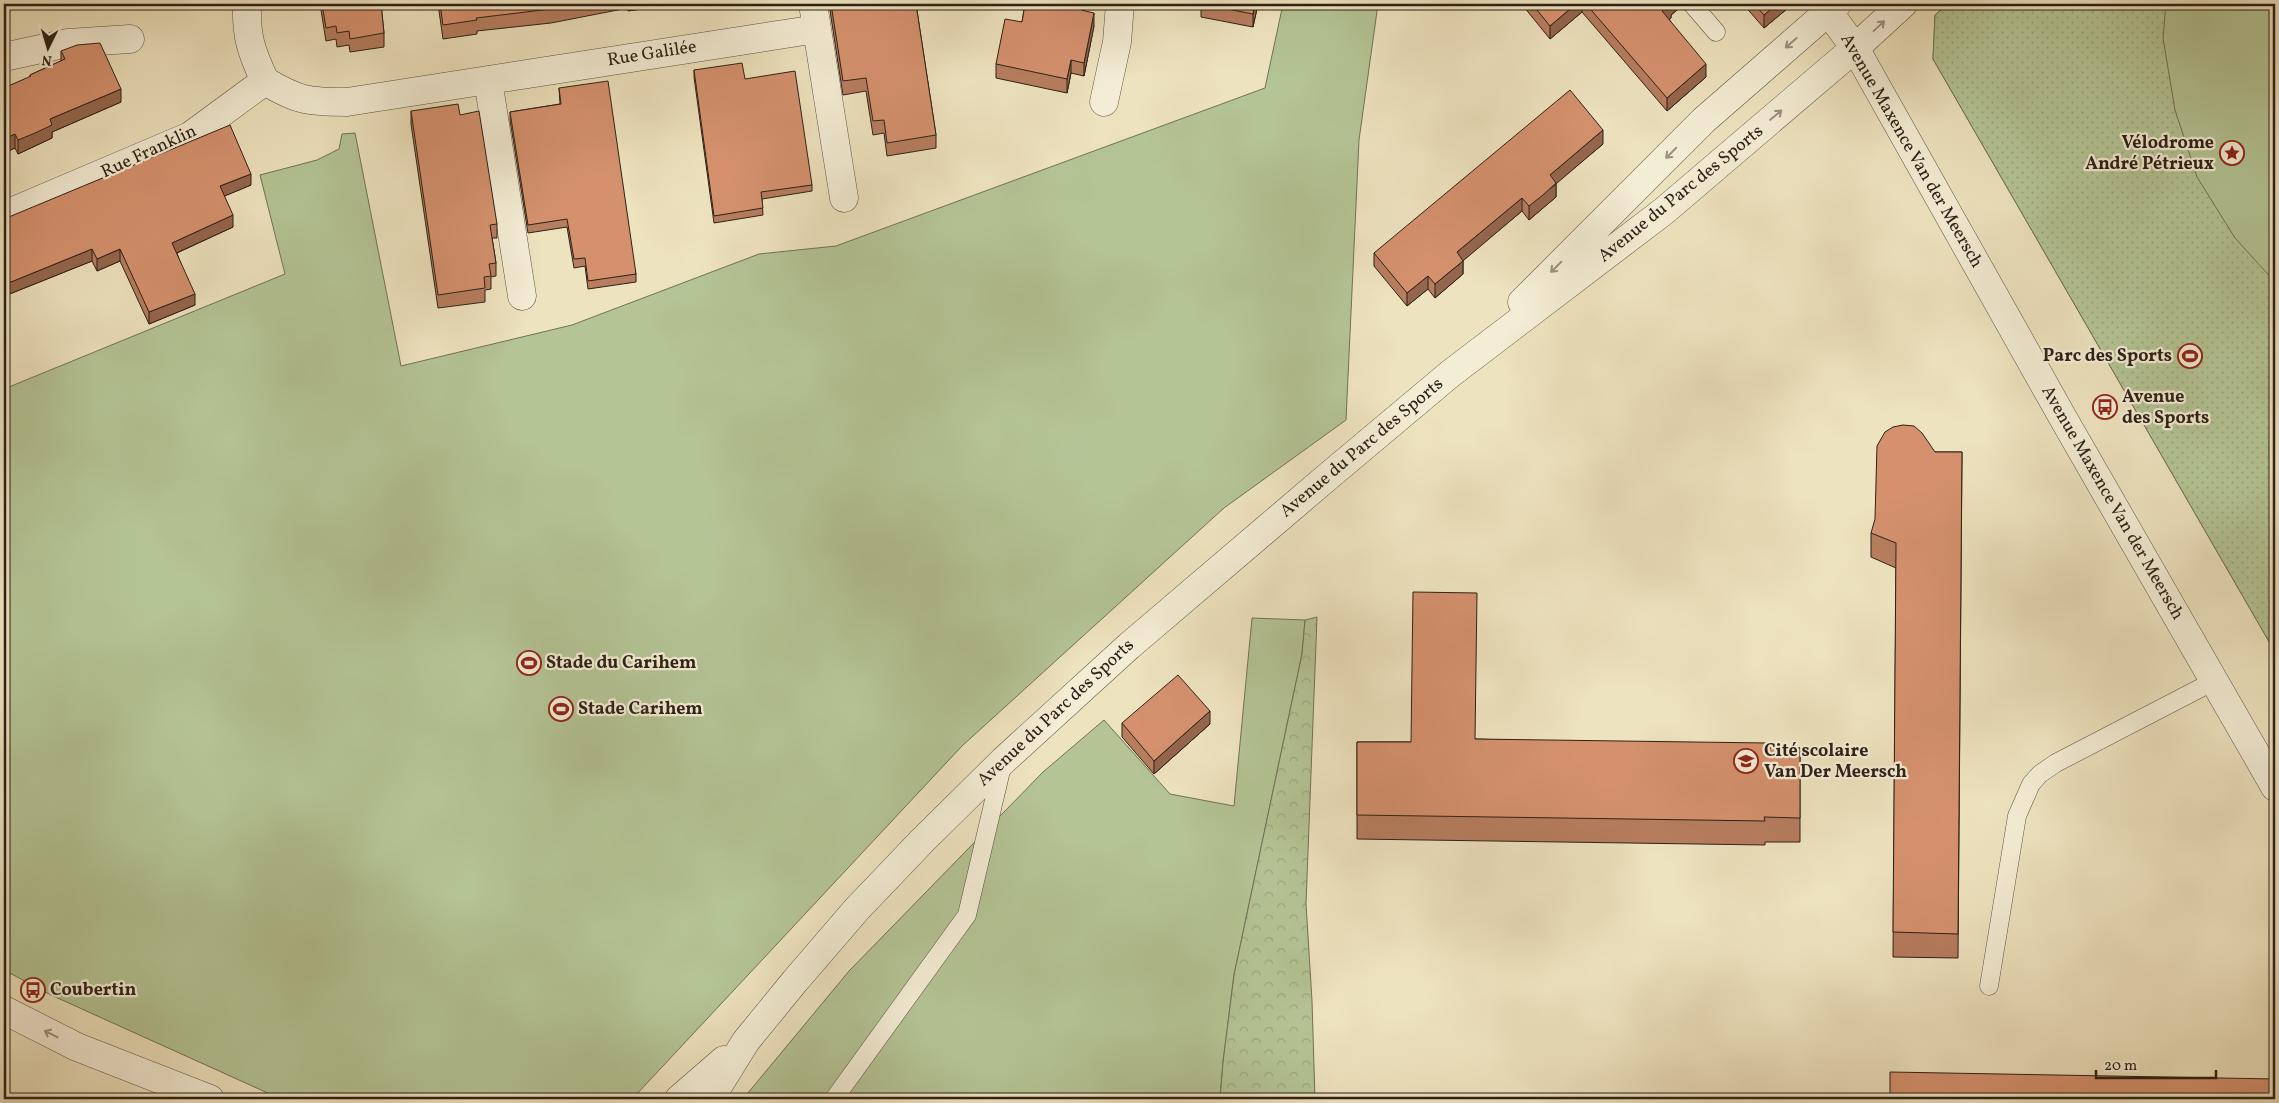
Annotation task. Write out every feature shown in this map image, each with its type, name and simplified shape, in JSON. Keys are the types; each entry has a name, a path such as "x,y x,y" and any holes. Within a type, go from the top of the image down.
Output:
{"street":[{"path":"246,4 246,23 251,52 265,81"},
{"path":"1104,102 1117,42 1120,4"},
{"name":"Avenue du Parc des Sports","path":"710,1099 746,1041 857,909 1004,760 1128,646 1450,374 1636,234 1855,48 1903,4"},
{"name":"Avenue du Parc des Sports","path":"1450,374 1704,120 1832,7"},
{"name":"Avenue Maxence Van der Meersch","path":"1832,7 2275,787"},
{"name":"Rue Galilée","path":"265,81 290,97 317,102 347,102 488,80 815,16 844,198"},
{"path":"4,57 68,43 130,39"},
{"path":"488,80 522,296"},
{"name":"Rue Franklin","path":"4,215 190,136 265,81"},
{"path":"4,1010 77,1047 166,1099"},
{"path":"679,1099 746,1041"},
{"path":"77,1047 210,1099"}],"lane":[{"path":"1692,4 1716,32"},
{"path":"1989,986 2017,816 2031,784 2040,774 2056,763 2214,681"},
{"path":"834,1099 967,915 1004,760"}],"green space":[{"name":"Stade du Carihem","path":"1283,4 1378,4 1359,140 1346,420 1224,508 962,746 634,1097 630,1099 281,1099 51,995 4,970 4,389 285,274 260,175 317,160 339,149 342,134 355,133 401,366 572,325 759,254 836,246 1265,88"},
{"name":"Parc des Sports","path":"1948,4 2275,4 2275,652 1933,59 1935,15"},
{"name":"Parc des Sports","path":"1948,4 2166,4 2163,38 2175,110 2197,177 2235,238 2275,282 2275,652 1933,59 1935,15"},
{"path":"1317,617 1306,904 1312,1001 1315,1099 1220,1099 1234,975 1302,654 1305,620"},
{"path":"1252,618 1305,620 1302,654 1234,975 1220,1099 743,1099 849,971 1043,772 1104,720 1170,794 1234,806"}],"building":[{"path":"322,4 381,4 384,33 350,39 349,31 337,33 336,26 326,28"},
{"path":"440,4 580,4 476,18 477,20 443,25"},
{"path":"831,4 916,4 936,135 887,143 884,120 873,121 866,78 843,81"},
{"path":"1025,4 1082,4 1081,10 1094,13 1084,63 1071,60 1067,79 996,64 1005,19 1022,22"},
{"path":"1202,4 1255,4 1253,14"},
{"path":"1532,4 1576,4 1550,26"},
{"path":"1586,4 1670,4 1662,11 1706,64 1667,98"},
{"path":"1754,4 1777,4 1764,15"},
{"path":"100,43 121,89 50,119 52,125 35,133 18,140 15,134 4,139 4,88 65,59 61,51 77,45"},
{"path":"742,63 745,79 795,71 812,185 761,192 763,208 714,216 694,70"},
{"path":"608,81 636,274 588,281 585,258 574,259 567,219 528,225 510,112 561,104 559,88"},
{"path":"1570,90 1603,130 1550,175 1556,183 1543,195 1529,206 1522,198 1457,252 1463,261 1435,284 1428,276 1407,293 1374,253"},
{"path":"458,104 460,115 479,111 497,224 490,225 496,263 489,264 491,276 484,277 485,288 438,295 411,111"},
{"path":"230,125 251,174 220,186 233,215 172,243 195,294 149,312 120,249 97,259 92,249 6,284 7,287 4,288 4,219"},
{"path":"1903,425 1914,426 1922,433 1935,452 1962,452 1958,934 1893,932 1896,543 1871,533 1875,519 1877,446 1885,432 1893,427"},
{"path":"1413,592 1477,593 1475,739 1767,743 1767,748 1800,748 1800,818 1764,817 1765,821 1357,815 1357,742 1411,742"},
{"path":"1178,675 1210,711 1154,761 1122,723"},
{"path":"1890,1072 2275,1079 2275,1099 1890,1099"}],"place":[{"name":"Vélodrome André Pétrieux","path":"2232,153"},
{"name":"Parc des Sports","path":"2190,356"},
{"name":"Avenue des Sports","path":"2105,407"},
{"name":"Stade du Carihem","path":"529,663"},
{"name":"Stade Carihem","path":"561,709"},
{"name":"Cité scolaire Van Der Meersch","path":"1746,761"},
{"name":"Coubertin","path":"33,990"}]}
